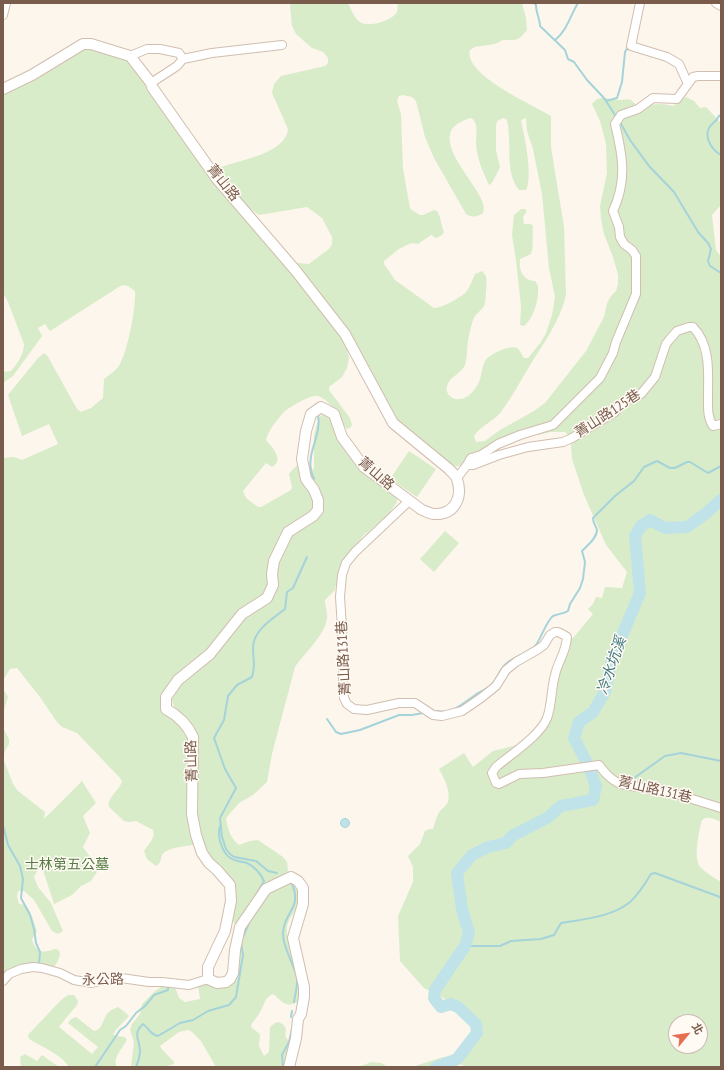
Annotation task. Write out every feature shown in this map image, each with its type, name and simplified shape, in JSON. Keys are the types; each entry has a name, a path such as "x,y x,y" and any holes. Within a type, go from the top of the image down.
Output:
{"street":[{"path":"3,15 6,3"},
{"path":"640,3 630,46 668,57 679,64 688,84"},
{"path":"716,3 721,6"},
{"path":"3,89 32,75 83,44 91,44 130,56 147,49 160,49 180,53 183,59"},
{"path":"151,82 177,66 183,59 212,53 282,45"},
{"name":"菁山路","path":"130,56 151,82 152,87 217,179 292,265 345,334 393,423 449,469 457,478 459,495 454,507 446,513 433,514 422,510 364,467 342,437 334,414 321,407 311,414 306,431 302,459 306,479 314,490 318,500 318,510 313,516 288,532 274,561 273,585 267,598 242,614 210,654 178,680 166,697 166,709 176,715 188,727 193,737 192,814 202,853 209,863 230,885 231,901 227,914 225,931 208,967 208,979"},
{"path":"457,478 471,458 481,455 498,444 520,435 553,425 600,378 613,353 616,342 636,294 636,256 632,250 624,244 620,237 619,227 613,212 619,198 624,174 622,149 615,124 620,115 638,109 654,98 677,99 693,77 721,76"},
{"name":"菁山路125巷","path":"467,465 473,465 499,454 528,447 563,442 608,416 614,412 620,404 641,394 655,377 666,344 678,331 689,327 693,327 699,333 705,345 708,361 709,420 713,426 721,424"},
{"name":"菁山路131巷","path":"409,501 355,552 346,563 342,575 340,597 343,644 343,688 344,698 347,704 354,709 367,710 399,703 415,703 433,715 442,716 462,711 496,686 506,670 512,665 544,645 550,635 555,632 561,633 566,638 565,651 557,665 547,718 542,727 533,736 496,767 492,773 496,783 499,784 519,774 543,773 582,766 599,765 607,776 620,784 673,793 721,808"},
{"path":"208,979 217,983 226,982 230,979 233,973 234,950 240,927 266,889 287,878 298,881 303,888 303,904 293,938 304,987 301,1014 298,1019 296,1038 289,1067"},
{"name":"永公路","path":"3,981 9,974 21,969 33,967 48,970 74,980 92,983 121,978 189,985 208,979"}],"green space":[{"path":"291,3 348,3 356,18 360,22 364,24 374,24 385,21 394,15 397,12 397,3 522,3 526,18 527,30 521,37 515,40 503,40 495,44 475,47 470,50 471,60 477,69 488,79 516,97 551,116 551,147 564,227 566,294 564,304 546,341 501,412 480,429 474,436 476,442 485,441 500,430 534,411 545,403 586,351 604,317 607,303 616,291 618,275 604,234 600,206 607,173 606,144 600,121 592,104 598,99 604,98 614,100 631,100 637,105 663,104 673,106 686,97 694,101 700,108 706,107 721,123 721,205 712,215 716,250 721,257 721,822 709,818 702,820 698,837 697,857 700,867 721,882 721,1067 467,1067 460,1064 457,1067 412,1067 443,1057 460,1056 479,1035 479,1027 465,1009 424,988 400,961 398,916 413,882 413,867 408,856 420,844 425,831 433,829 439,813 448,802 449,798 445,780 439,769 464,753 473,767 493,751 517,745 539,725 544,715 551,675 562,646 562,640 573,638 593,614 588,609 593,604 596,597 602,598 605,587 622,588 627,572 606,545 584,495 572,459 571,445 568,435 565,432 551,432 537,435 516,434 469,459 461,465 455,467 449,466 395,422 296,265 296,263 309,264 330,248 332,244 332,237 322,218 307,207 259,215 249,208 224,180 219,168 260,155 279,145 285,138 288,129 272,93 274,84 281,76 325,66 328,63 328,58 323,52 312,48 296,34 292,26","holes":["403,95 412,97 416,101 425,137 434,158 466,214 473,216 479,215 483,213 484,206 480,196 458,162 452,150 450,139 453,127 471,118 474,120 476,126 476,144 478,155 489,185 492,183 500,167 496,151 497,121 503,118 506,119 508,123 511,171 515,184 519,190 525,190 527,188 529,173 526,145 521,121 526,118 527,131 533,149 542,194 549,268 555,297 552,315 546,333 541,342 528,358 524,358 520,351 514,347 505,349 490,356 485,361 477,387 471,394 460,399 450,396 447,392 447,386 450,380 461,371 465,365 468,338 473,320 485,304 486,276 482,271 475,274 466,292 446,305 434,308 395,280 384,264 384,261 399,249 411,243 418,244 431,235 436,238 444,232 437,211 434,210 420,215 410,208 403,169 401,114 397,101 399,96"]},
{"path":"83,48 123,56 142,76 204,167 293,273 334,326 346,346 349,358 347,368 342,377 329,387 329,390 350,418 352,425 347,429 335,410 323,398 318,396 305,399 290,408 283,413 276,422 266,440 276,454 276,464 272,467 266,463 243,491 246,498 258,507 261,507 291,490 292,487 289,474 300,463 306,464 308,471 311,472 314,468 314,435 319,417 325,413 333,420 338,435 361,467 395,493 397,499 397,502 388,515 363,536 343,562 338,574 335,590 325,600 327,619 325,626 318,639 295,667 272,754 267,782 253,795 239,803 226,818 230,833 239,845 258,840 283,857 287,862 288,871 275,881 266,885 239,923 235,924 232,915 236,891 234,882 207,850 201,839 197,824 195,800 199,751 198,739 193,728 176,709 172,698 170,698 163,705 167,712 182,725 189,743 188,815 194,842 193,845 167,851 162,855 160,863 156,866 147,859 144,851 153,838 153,830 136,821 124,821 109,807 110,800 121,784 122,781 120,778 77,733 62,727 57,722 40,697 17,668 10,669 3,680 3,458 14,457 22,460 58,444 49,424 22,436 8,395 38,358 44,353 47,355 77,409 81,412 91,408 103,398 104,379 117,368 123,357 129,339 134,307 135,291 128,286 122,285 50,331 45,324 38,328 42,336 13,376 3,383 3,372 11,371 16,365 24,348 24,344 3,293 3,92"},
{"path":"521,209 525,209 527,211 523,217 524,224 531,224 533,226 533,244 531,254 520,259 520,267 522,274 527,279 535,281 538,286 538,297 535,308 528,323 524,326 520,325 521,306 512,235 514,215"},
{"path":"409,451 436,469 417,497 390,479"},
{"path":"445,531 459,543 434,572 420,559"},
{"path":"3,689 8,697 3,713"},
{"path":"3,728 9,739 9,744 3,758"},
{"name":"士林第五公墓","path":"3,758 13,784 18,791 45,812 44,819 82,781 96,803 83,816 90,833 83,847 99,869 91,881 81,886 72,895 54,904 41,864 34,877 38,887 51,903 63,931 58,934 52,931 34,900 24,891 18,891 17,896 19,904 25,905 29,909 32,917 37,932 32,939 34,945 37,949 42,951 58,950 60,952 59,958 53,968 40,963 29,964 3,977"},
{"path":"290,881 299,889 299,902 289,920 287,927 288,941 298,975 300,993 298,1002 294,1004 287,1004 282,1002 273,994 266,999 259,1014 251,1025 252,1028 260,1034 259,1046 264,1056 269,1052 270,1027 279,1022 283,1025 286,1030 286,1037 293,1043 289,1067 216,1067 201,1041 188,1030 179,1032 160,1046 174,1062 174,1064 164,1067 131,1067 134,1042 130,1030 132,1024 140,1014 142,1004 154,992 167,985 175,987 179,998 185,1002 200,999 198,985 208,981 228,984 241,934 260,905 278,885"},
{"path":"68,995 74,995 78,1001 77,1005 59,1027 92,1054 98,1047 68,1023 71,1019 76,1017 94,1031 101,1027 105,1016 108,1013 118,1007 129,1016 113,1035 127,1039 117,1056 117,1067 69,1067 56,1055 29,1039 28,1035 61,1000"},
{"path":"25,1054 37,1061 42,1055 59,1067 21,1067 20,1057"},
{"path":"371,1062 381,1063 388,1067 359,1067"}],"water":[{"path":"345,818 350,823 345,828 340,823"}],"waterway":[{"path":"534,3 536,5 540,26 565,50 568,59 574,62 587,80 604,98 615,115"},
{"path":"555,40 563,32 578,3"},
{"path":"606,101 617,98 622,82 625,52 629,45"},
{"path":"721,115 710,126 708,132 708,140 712,147 721,155"},
{"path":"620,122 630,140 649,166 674,192 698,232 708,243 711,249 708,261 710,266 721,273"},
{"path":"314,479 311,472 310,463 318,429 318,415"},
{"path":"437,711 449,711 454,709 490,686 505,665 536,645 546,625 553,616 568,611 583,579 585,562 582,551 597,533 593,518 615,496 634,481 644,467 657,461 670,468 675,468 690,462 708,473 721,466"},
{"name":"冷水坑溪","path":"436,1067 457,1059 477,1033 476,1024 458,1007 451,1004 441,1007 434,998 435,990 465,946 469,933 462,909 457,873 472,855 488,847 506,843 512,836 547,818 561,806 593,800 596,786 588,765 574,738 579,722 593,712 605,692 612,659 640,593 635,536 641,526 650,520 665,528 687,527 721,500"},
{"path":"277,873 268,871 256,861 234,857 226,849 222,837 220,818 236,788 225,769 214,738 224,720 228,696 237,685 252,677 254,665 253,649 259,631 285,609 287,592 293,588 307,557"},
{"path":"327,719 336,732 341,734 360,730 399,715 423,713"},
{"path":"634,778 665,756 681,753 721,761"},
{"path":"3,825 8,845 20,866 23,879 21,898 30,915 34,929 36,943 40,952 39,964"},
{"path":"220,826 220,841 226,854 234,860 250,864 263,878 264,881 256,895"},
{"path":"465,946 500,946 511,941 541,939 554,935 561,923 597,917 623,907 636,896 651,874 655,873 720,897 721,899"},
{"path":"291,882 295,898 292,910 286,920 283,939 297,978 294,1002"},
{"path":"243,937 249,923"},
{"path":"136,1067 140,1051 137,1034 143,1024 151,1033 158,1036 180,1023 193,1020 208,1011 229,1005 236,997 243,955 241,943"},
{"path":"95,1067 120,1030 126,1026 136,1013 145,1006 154,995 168,990 168,986"},
{"path":"291,1017 292,1011"},
{"path":"283,1067 282,1055 289,1042 292,1029"}]}
